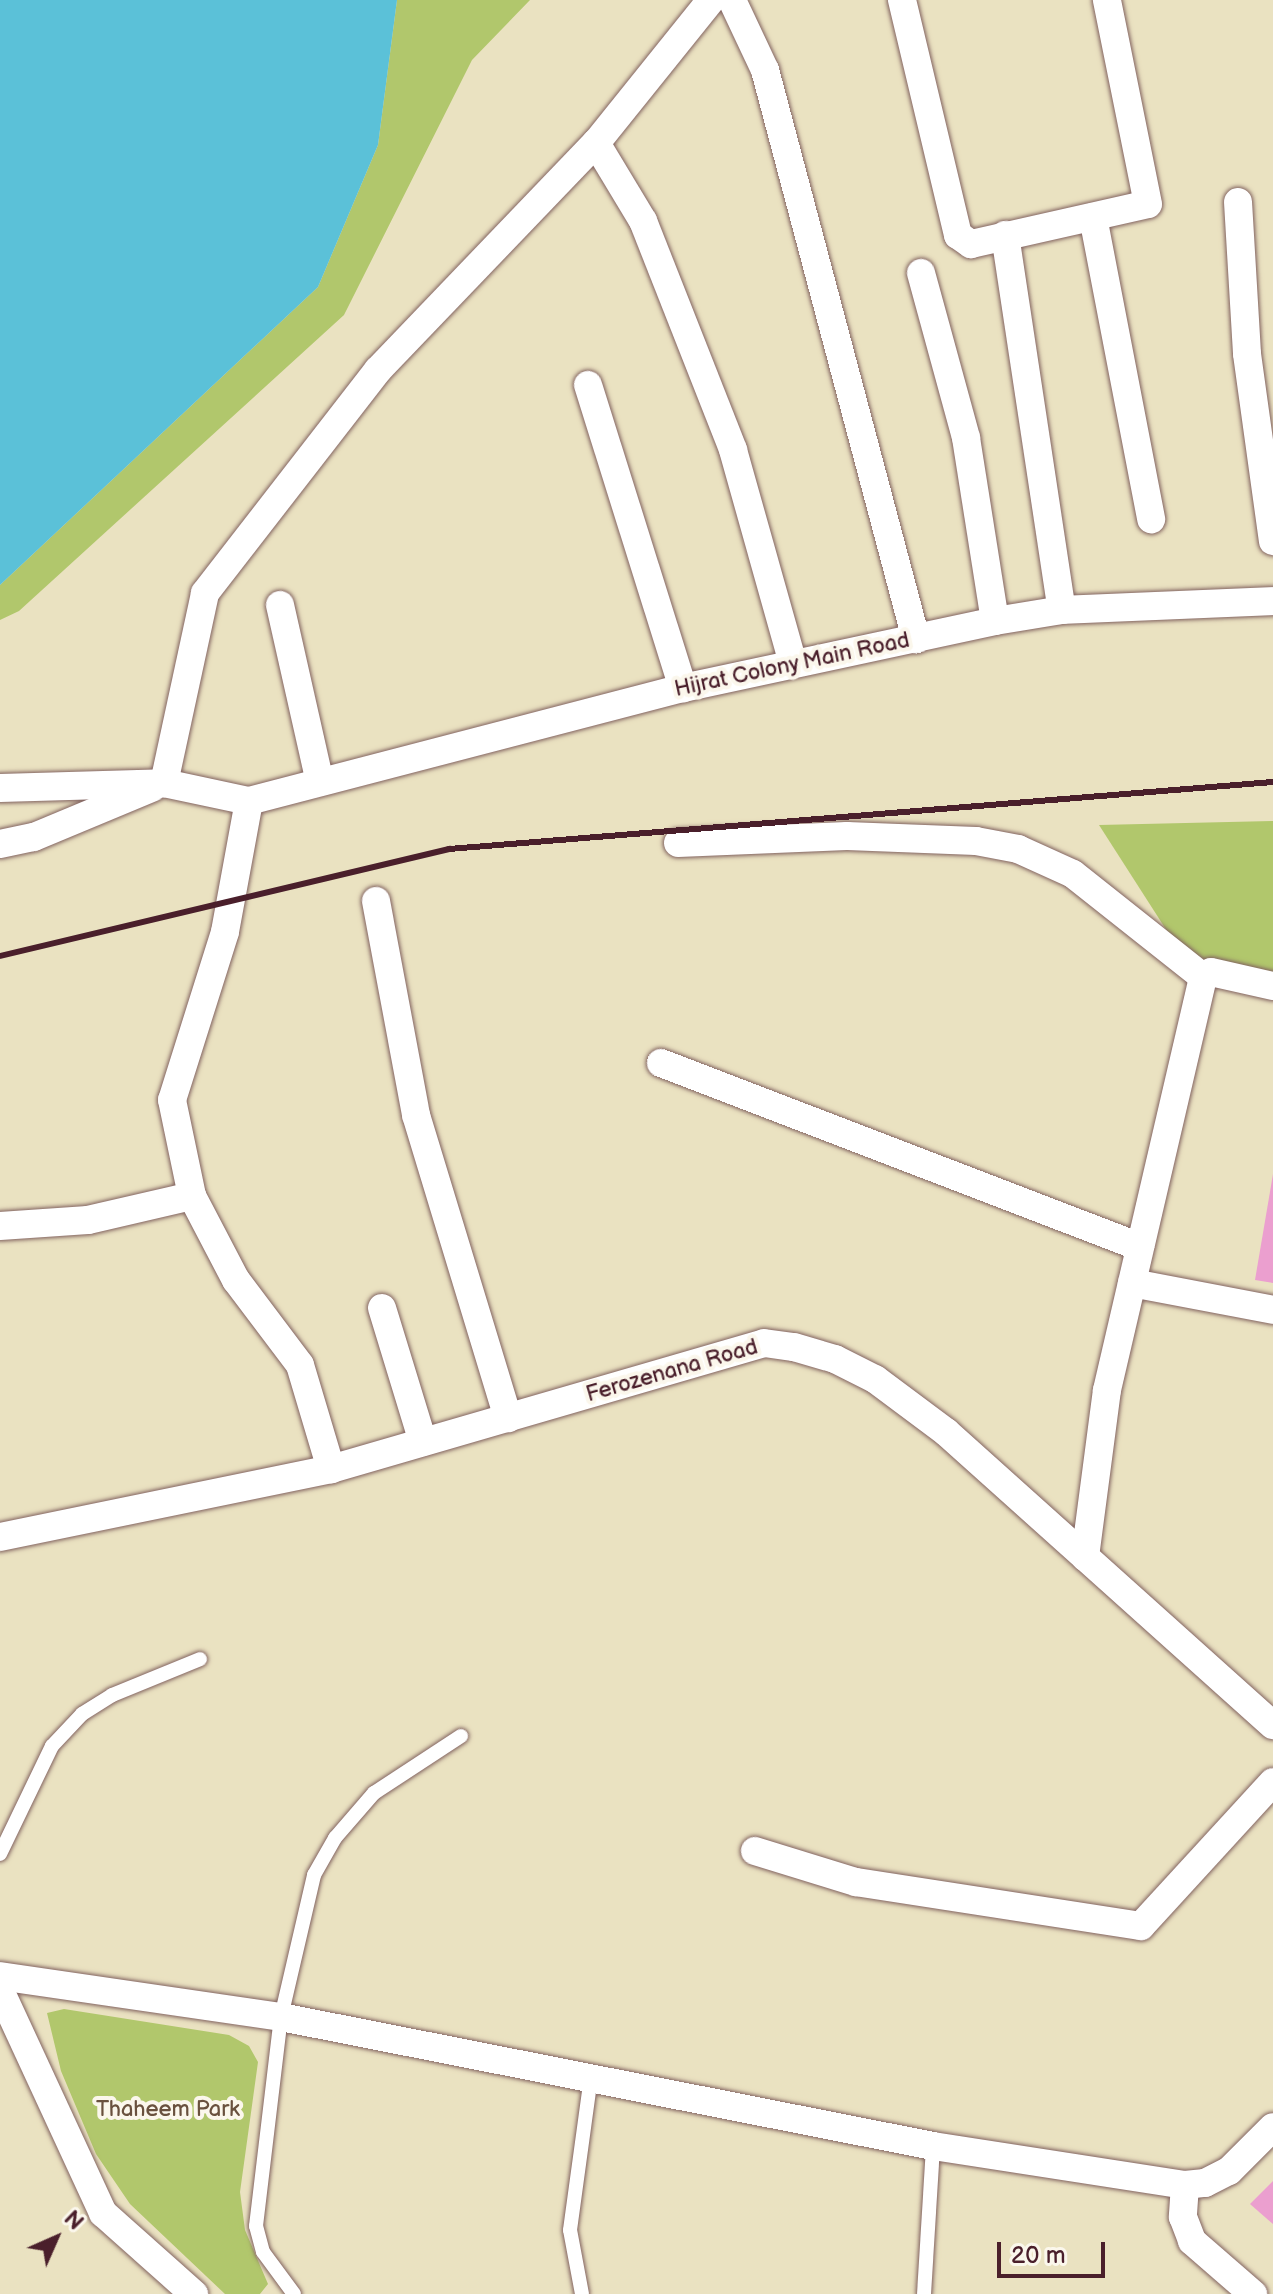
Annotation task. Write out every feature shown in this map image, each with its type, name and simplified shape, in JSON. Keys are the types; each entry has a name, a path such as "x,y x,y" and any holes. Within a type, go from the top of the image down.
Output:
{"street":[{"path":"164,783 205,593 378,370 596,143 711,0"},
{"path":"732,0 765,70 916,639"},
{"path":"902,0 958,235 971,244 1145,207 1150,200 1107,0"},
{"path":"596,143 643,221 733,450 793,664"},
{"path":"1238,202 1247,354 1273,541"},
{"path":"1093,217 1151,519"},
{"path":"1005,235 1062,610"},
{"path":"921,273 966,438 995,621"},
{"path":"588,385 683,688"},
{"name":"Hijrat Colony Main Road","path":"249,801 683,688 995,621 1062,610 1273,601"},
{"path":"280,605 320,782"},
{"path":"0,844 34,837 164,783"},
{"path":"0,788 164,783 249,801 225,932 172,1100 192,1196 236,1280 300,1365 331,1469"},
{"path":"678,843 847,836 976,841 1018,849 1073,874 1203,977"},
{"path":"376,901 416,1115 508,1418"},
{"path":"1085,1557 1107,1390 1203,977 1211,972 1273,986"},
{"path":"661,1063 1140,1247"},
{"path":"0,1226 88,1220 192,1196"},
{"path":"1132,1283 1273,1310"},
{"path":"382,1308 423,1442"},
{"name":"Ferozenana Road","path":"0,1537 331,1469 764,1343 794,1347 835,1359 875,1379 946,1432 1273,1725"},
{"path":"755,1851 856,1882 1141,1926 1273,1782"},
{"path":"0,1976 281,2017 933,2146 1185,2185 1205,2183 1229,2171 1273,2127"},
{"path":"0,1990 103,2213 194,2294"},
{"path":"1185,2185 1183,2217 1192,2241 1253,2294"}],"lane":[{"path":"0,1854 52,1746 82,1714 112,1695 200,1659"},
{"path":"294,2294 263,2252 256,2226 281,2017 314,1875 335,1838 374,1793 461,1736"},
{"path":"582,2294 570,2230 591,2077"},
{"path":"924,2294 933,2146"}],"green space":[{"path":"397,0 530,0 472,60 344,315 19,611 0,620 0,585 318,287 378,145"},
{"path":"1273,821 1273,975 1183,956 1099,825"},
{"name":"Thaheem Park","path":"64,2009 229,2035 249,2046 258,2062 240,2192 245,2230 268,2284 260,2294 225,2294 130,2204 96,2154 61,2071 47,2013"}],"water":[{"path":"0,0 397,0 378,145 318,287 0,585"}],"building":[{"path":"1273,1174 1273,1283 1255,1280"},
{"path":"1273,2181 1273,2224 1250,2204"}],"railway":[{"path":"0,956 449,849 1273,782"}]}
